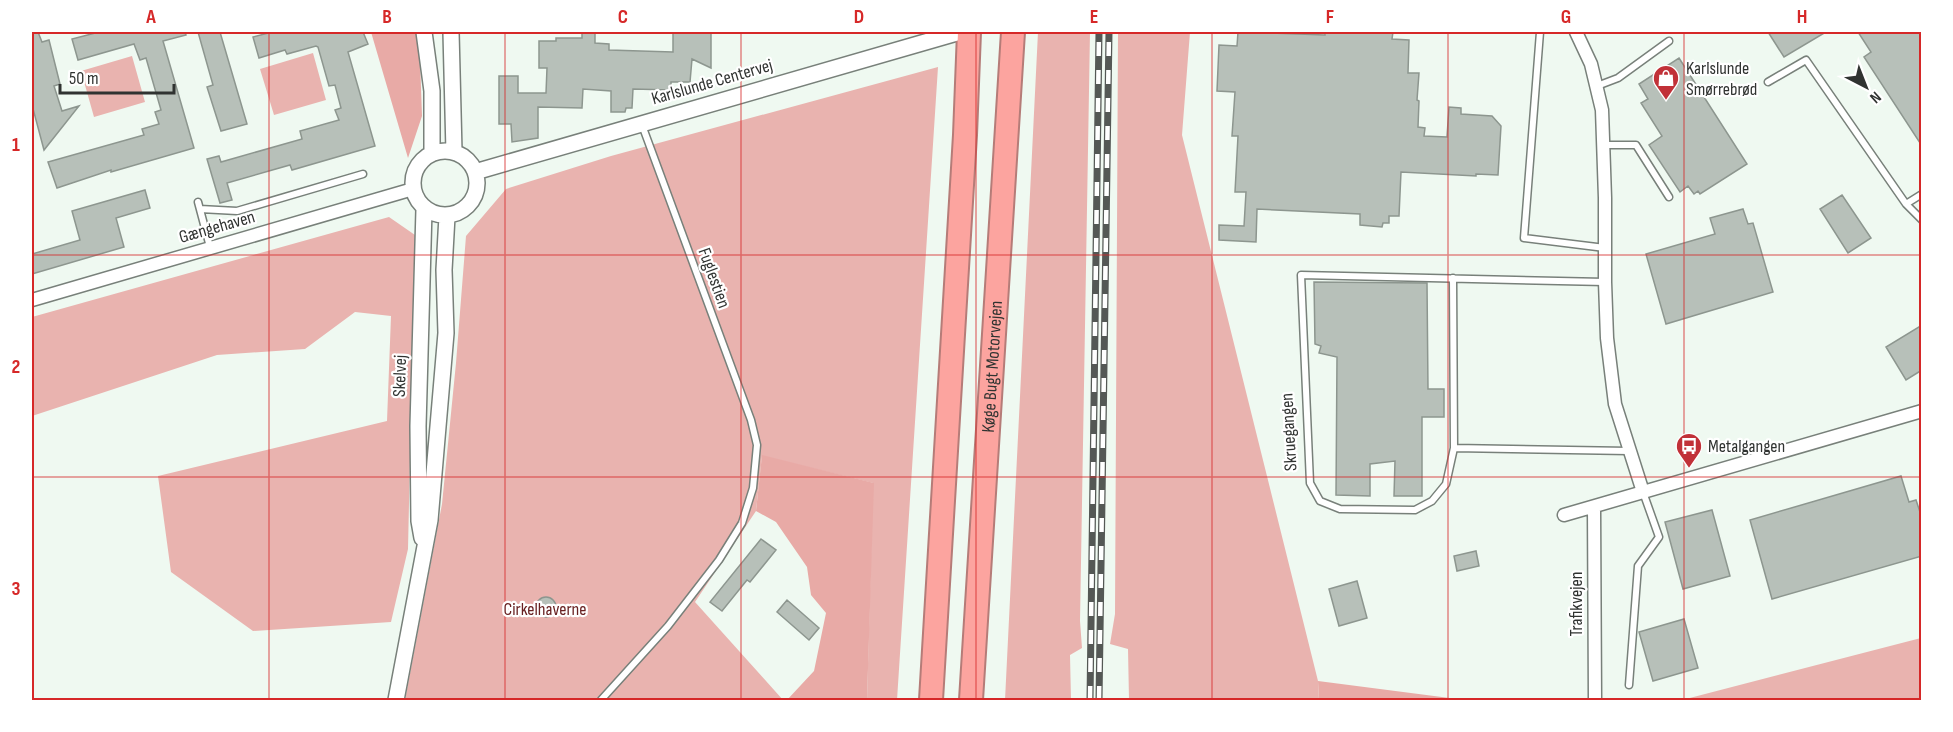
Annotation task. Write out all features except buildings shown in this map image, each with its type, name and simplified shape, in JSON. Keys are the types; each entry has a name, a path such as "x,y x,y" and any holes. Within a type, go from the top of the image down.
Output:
{"highway":[{"path":"932,700 969,32"},
{"name":"Køge Bugt Motorvejen","path":"971,700 1013,32"}],"street":[{"path":"424,32 432,91 432,153"},
{"path":"451,32 454,152"},
{"name":"Karlslunde Centervej","path":"475,172 960,32"},
{"path":"1576,32 1591,64 1602,110 1607,338 1615,404 1643,492"},
{"path":"454,152 464,157 475,172 477,186 472,202 460,212 447,216 433,214 424,209 417,200 412,189 413,177 419,164 432,153 454,152"},
{"name":"Gængehaven","path":"32,300 412,189"},
{"name":"Skelvej","path":"424,209 418,426 419,521 424,544"},
{"name":"Skelvej","path":"396,700 430,520 446,333 444,270 447,216"},
{"path":"1564,515 1922,411"},
{"name":"Trafikvejen","path":"1594,507 1594,700"}],"lane":[{"path":"1540,32 1524,238 1605,248"},
{"path":"1597,87 1618,78 1669,41"},
{"path":"1768,82 1806,60 1906,204 1922,220"},
{"name":"Fuglestien","path":"601,700 668,626 719,560 742,523 753,488 758,445 751,420 641,123"},
{"path":"1604,145 1636,145 1669,197"},
{"path":"200,209 237,211 363,174"},
{"path":"1906,204 1922,194"},
{"path":"198,202 210,248"},
{"name":"Skruegangen","path":"1453,278 1454,448 1446,484 1432,501 1415,510 1340,509 1320,501 1310,483 1301,275 1453,278 1605,282"},
{"path":"1454,448 1629,451"},
{"path":"1629,685 1638,566 1659,537 1643,492"}],"green space":[{"path":"1038,32 1090,32 1080,621 1082,648 1070,655 1071,700 1005,700"},
{"path":"1118,32 1190,32 1182,135 1318,681 1319,700 1129,700 1128,649 1110,644 1115,614"},
{"path":"313,53 326,100 274,115 260,69"},
{"path":"132,56 145,102 94,117 81,71"},
{"name":"Cirkelhaverne","path":"938,67 897,700 867,700 873,483 762,456 756,511 695,602 783,700 405,700 442,504 466,236 506,189 611,156"},
{"path":"389,217 415,235 408,549 391,622 253,631 171,572 158,476 387,421 391,316 355,312 305,349 217,355 32,416 32,317"},
{"path":"1921,638 1921,700 1682,700"}],"shaded area":[{"path":"371,32 419,32 422,116 408,158"},
{"path":"762,455 874,483 867,700 787,700 814,671 826,613 811,595 807,567 776,522 756,511"},
{"path":"1318,681 1465,700 1319,700"}],"railway":[{"path":"1090,700 1099,32"},
{"path":"1099,700 1109,32"}],"place":[{"name":"Karlslunde Smørrebrød","path":"1666,101"},
{"name":"Metalgangen","path":"1689,469"}]}
